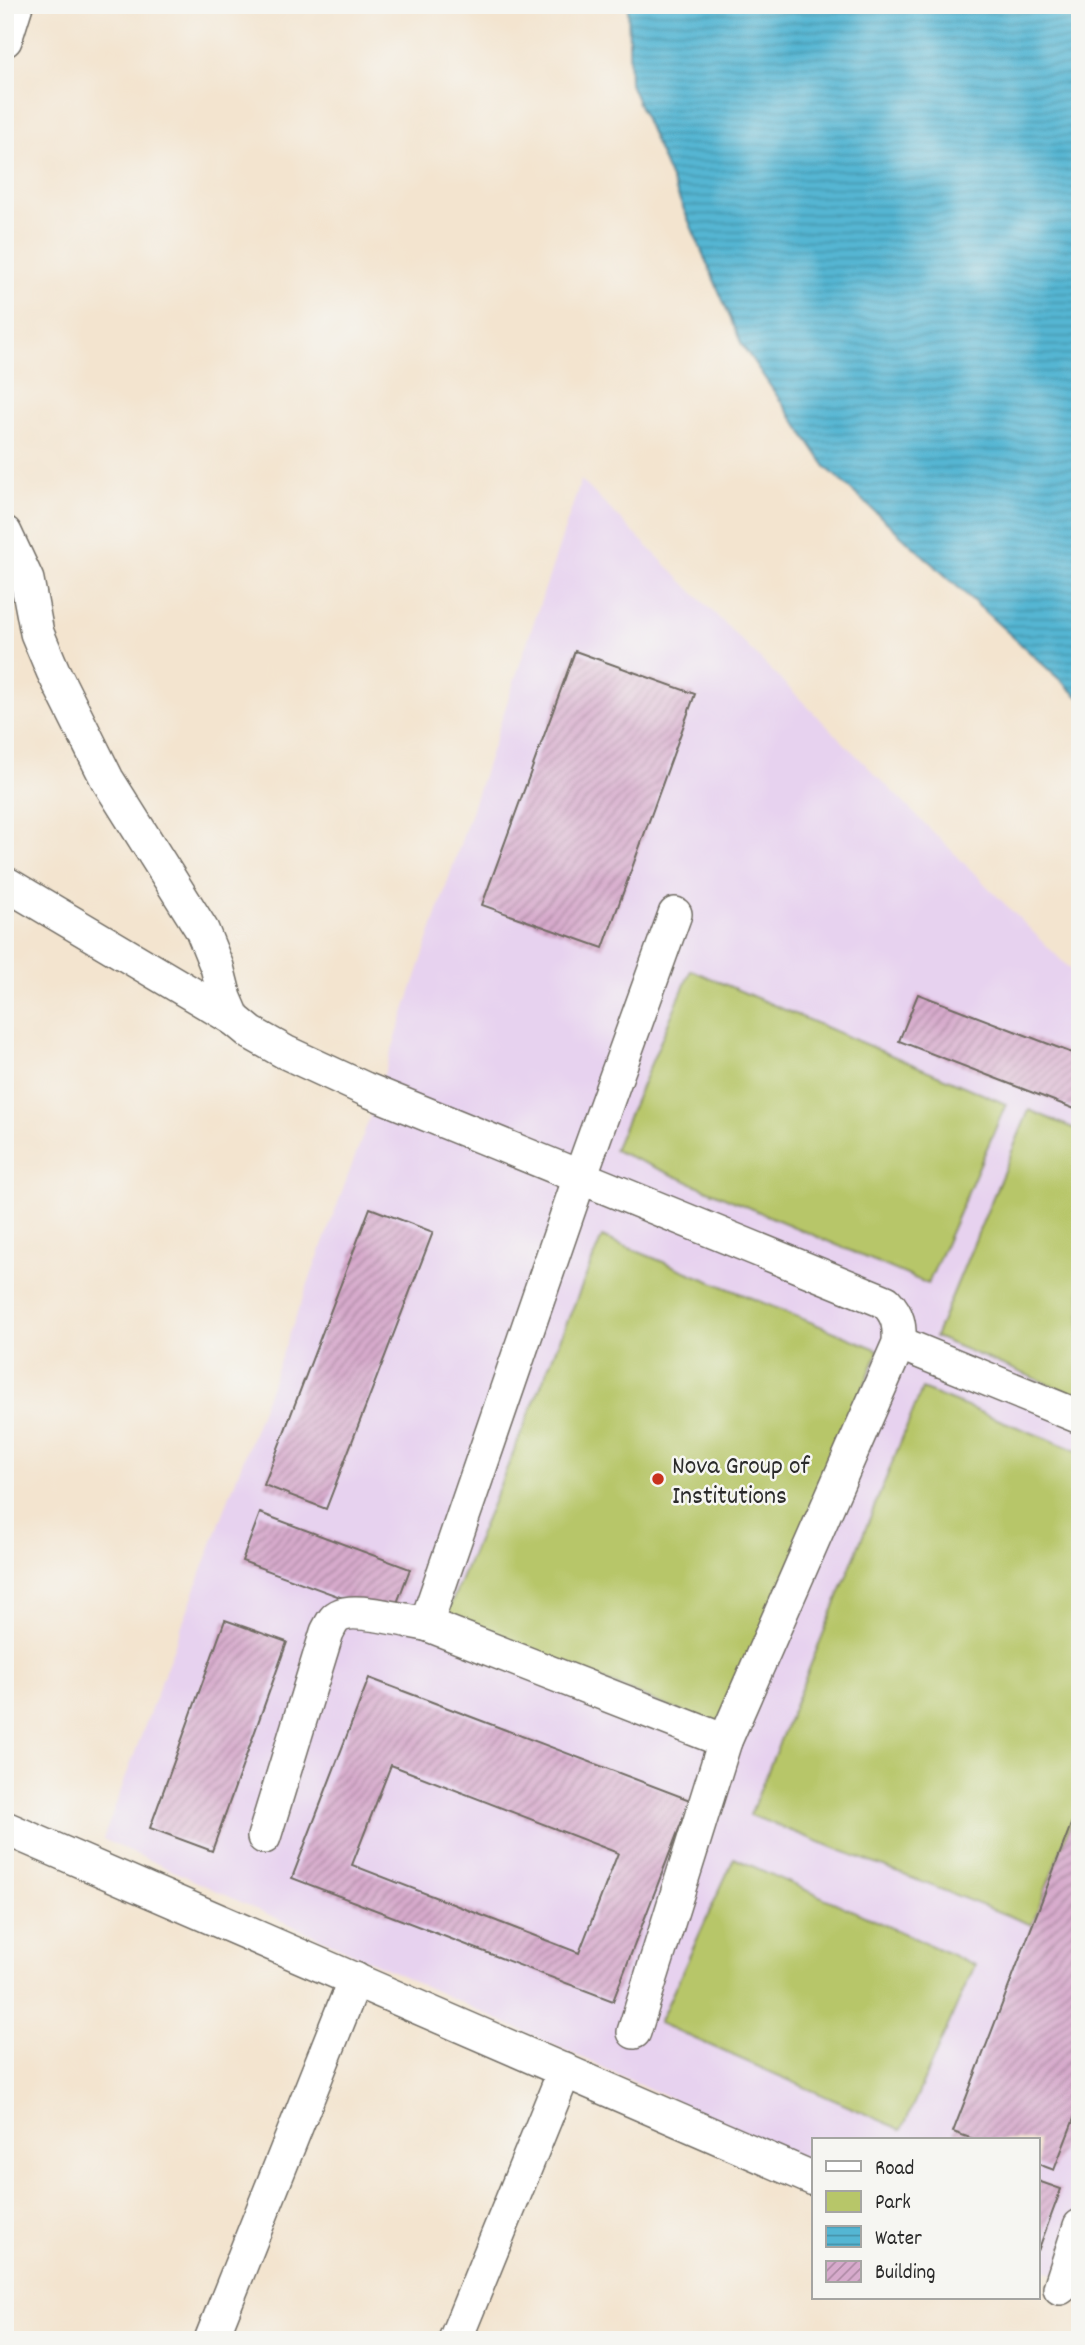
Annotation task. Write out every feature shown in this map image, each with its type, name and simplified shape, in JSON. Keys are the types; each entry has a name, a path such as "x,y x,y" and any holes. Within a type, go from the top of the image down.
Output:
{"street":[{"path":"5,40 16,5"},
{"path":"5,533 27,580 37,633 53,671 107,779 202,930 234,1019"},
{"path":"5,883 285,1052 365,1089 886,1302 895,1313 900,1327 899,1343 725,1741 634,2032"},
{"path":"426,1624 580,1177 675,914"},
{"path":"899,1343 1080,1417"},
{"path":"264,1837 327,1632 333,1620 342,1614 355,1613 426,1624 725,1741"},
{"path":"5,1828 812,2178"},
{"path":"211,2340 355,1979"},
{"path":"455,2340 565,2070"},
{"path":"1059,2287 1080,2226"}],"shaded area":[{"name":"Nova Group of Institutions","path":"581,480 1080,979 1080,2285 1040,2267 1040,2138 812,2138 812,2163 103,1839 369,1119"}],"green space":[{"path":"691,970 1006,1104 928,1284 614,1150"},
{"path":"1029,1110 1080,1131 1080,1397 935,1337"},
{"path":"602,1237 879,1350 723,1729 446,1616"},
{"path":"922,1389 1080,1452 1080,1800 1032,1925 750,1815"},
{"path":"734,1858 975,1965 902,2130 659,2023"}],"water":[{"path":"628,5 1080,5 1080,698 827,468 742,345 630,84"}],"building":[{"path":"575,651 695,694 603,948 482,905"},
{"path":"918,994 1080,1056 1080,1111 899,1041"},
{"path":"370,1208 433,1232 326,1509 264,1485"},
{"path":"260,1513 410,1569 392,1616 242,1561"},
{"path":"225,1620 287,1642 212,1851 150,1828"},
{"path":"369,1678 690,1800 613,2001 292,1878","holes":["391,1765 618,1853 579,1953 352,1865"]},
{"path":"1080,1801 1080,2103 1054,2170 1040,2165 1040,2138 970,2138 953,2132"},
{"path":"1040,2182 1061,2189 1040,2246"}],"place":[{"name":"Nova Group of Institutions","path":"658,1479"}]}
